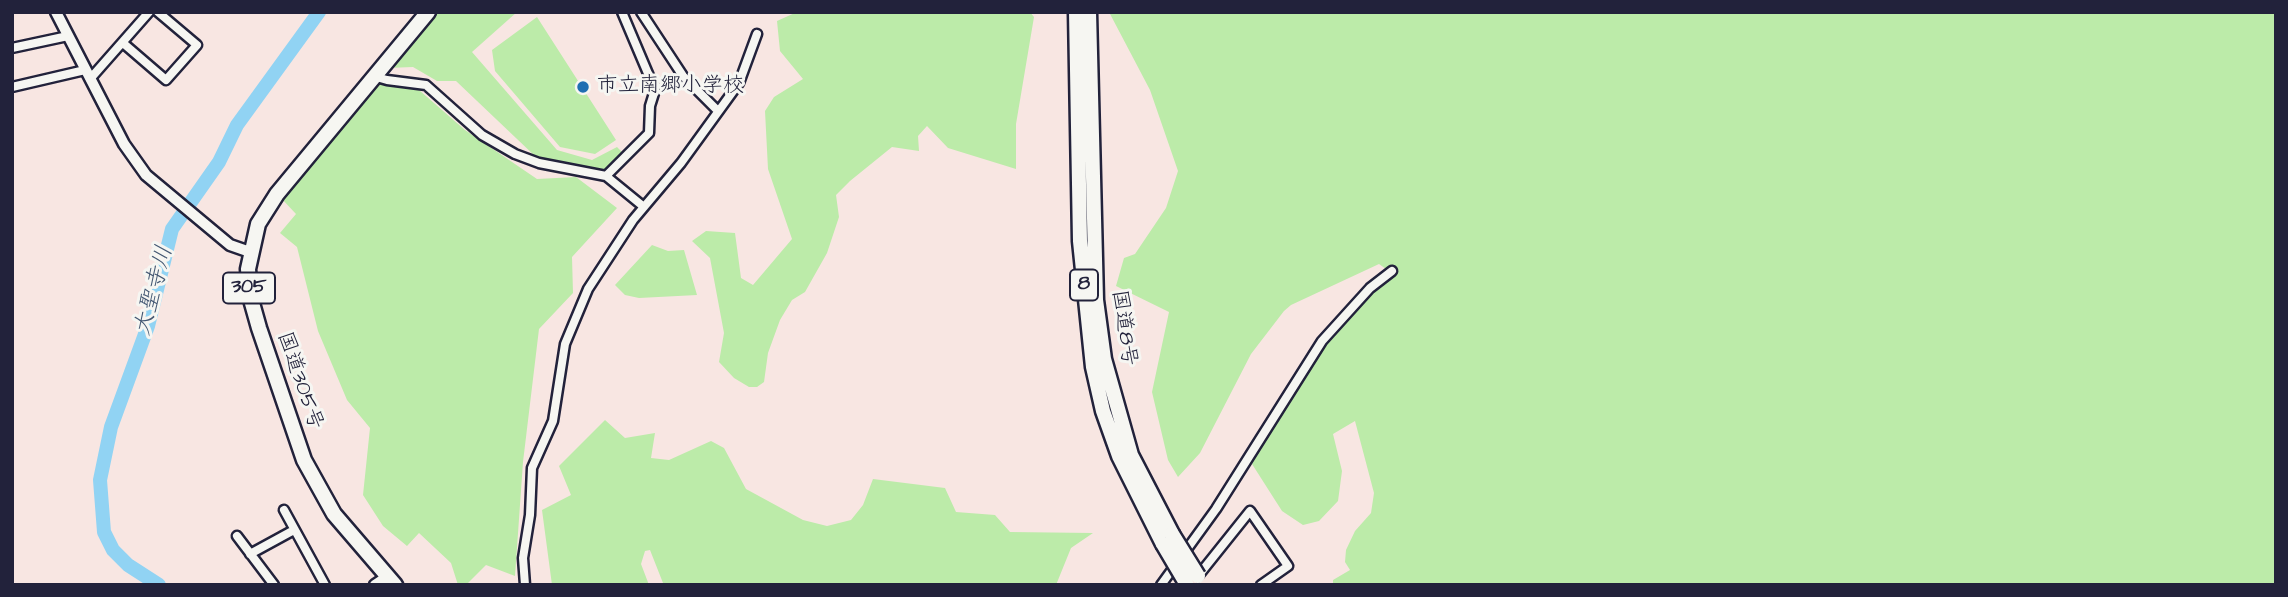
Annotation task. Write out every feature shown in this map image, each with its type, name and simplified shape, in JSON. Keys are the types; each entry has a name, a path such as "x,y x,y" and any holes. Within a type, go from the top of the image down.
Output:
{"highway":[{"name":"国道305号","path":"386,582 334,514 304,460 253,310 248,283 250,252 258,224 277,194 428,12"},
{"name":"国道8号","path":"1076,12 1080,241 1093,367 1119,456 1194,582"},
{"name":"国道8号","path":"1089,12 1096,300 1104,359 1132,455 1168,539"}],"street":[{"path":"56,12 124,144 151,181 230,245 250,252"},
{"path":"12,87 88,75 123,43 149,12"},
{"path":"123,43 166,80 197,45 158,12"},
{"path":"607,176 649,133 650,106 655,90 622,12"},
{"path":"641,12 683,76 717,110"},
{"path":"525,585 523,558 530,515 532,468 553,422 565,344 588,289 605,259 644,206 681,163 739,83 757,34"},
{"path":"12,48 68,36"},
{"path":"377,72 380,78 387,80 426,85 482,135 523,158 607,176 644,206"},
{"path":"1161,585 1216,509 1322,341 1373,285 1392,271"},
{"path":"284,510 324,585"},
{"path":"1194,582 1250,511 1288,566 1261,585"},
{"path":"250,554 295,530"},
{"path":"237,536 274,585"}],"green space":[{"path":"431,12 517,12 472,52 557,150 592,160 617,147 622,152 604,170 537,158 456,81 437,81 413,67 387,68"},
{"path":"797,12 1030,12 1034,17 1016,124 1016,169 948,148 927,126 918,136 919,151 892,147 850,181 836,195 839,217 827,253 805,292 792,300 780,320 768,353 764,382 757,387 749,387 734,378 719,362 724,333 710,258 692,241 706,231 735,233 741,278 753,285 792,239 768,169 765,111 774,97 803,79 780,51 777,21"},
{"path":"1109,12 2276,12 2276,585 1333,585 1333,580 1350,570 1345,562 1346,550 1355,531 1371,513 1374,493 1355,421 1333,434 1342,471 1338,501 1319,521 1303,525 1282,511 1252,464 1270,423 1329,335 1385,276 1386,269 1379,264 1291,305 1284,311 1251,354 1200,453 1178,477 1168,460 1152,392 1169,312 1116,286 1124,258 1135,254 1166,208 1178,171 1150,90"},
{"path":"537,17 616,140 595,154 560,147 495,71 492,50"},
{"path":"375,83 419,90 465,130 537,179 576,177 617,208 572,257 573,293 539,329 523,462 515,576 486,565 466,585 458,585 451,563 419,533 407,546 383,526 363,495 370,428 347,400 318,331 297,247 280,233 296,214 281,198 329,144"},
{"path":"652,245 668,251 684,250 697,295 639,298 625,295 615,285"},
{"path":"605,420 625,438 655,433 651,458 669,460 711,441 724,448 746,489 803,520 827,526 851,520 863,505 873,479 945,488 956,512 995,515 1010,532 1093,533 1071,548 1056,585 668,585 663,583 650,550 645,551 641,564 649,585 552,585 542,510 571,495 559,466"}],"waterway":[{"name":"大聖寺川","path":"159,585 128,565 113,550 104,532 100,480 111,427 148,326 172,229 219,162 237,125 319,12"}],"place":[{"name":"市立南郷小学校","path":"583,87"}]}
